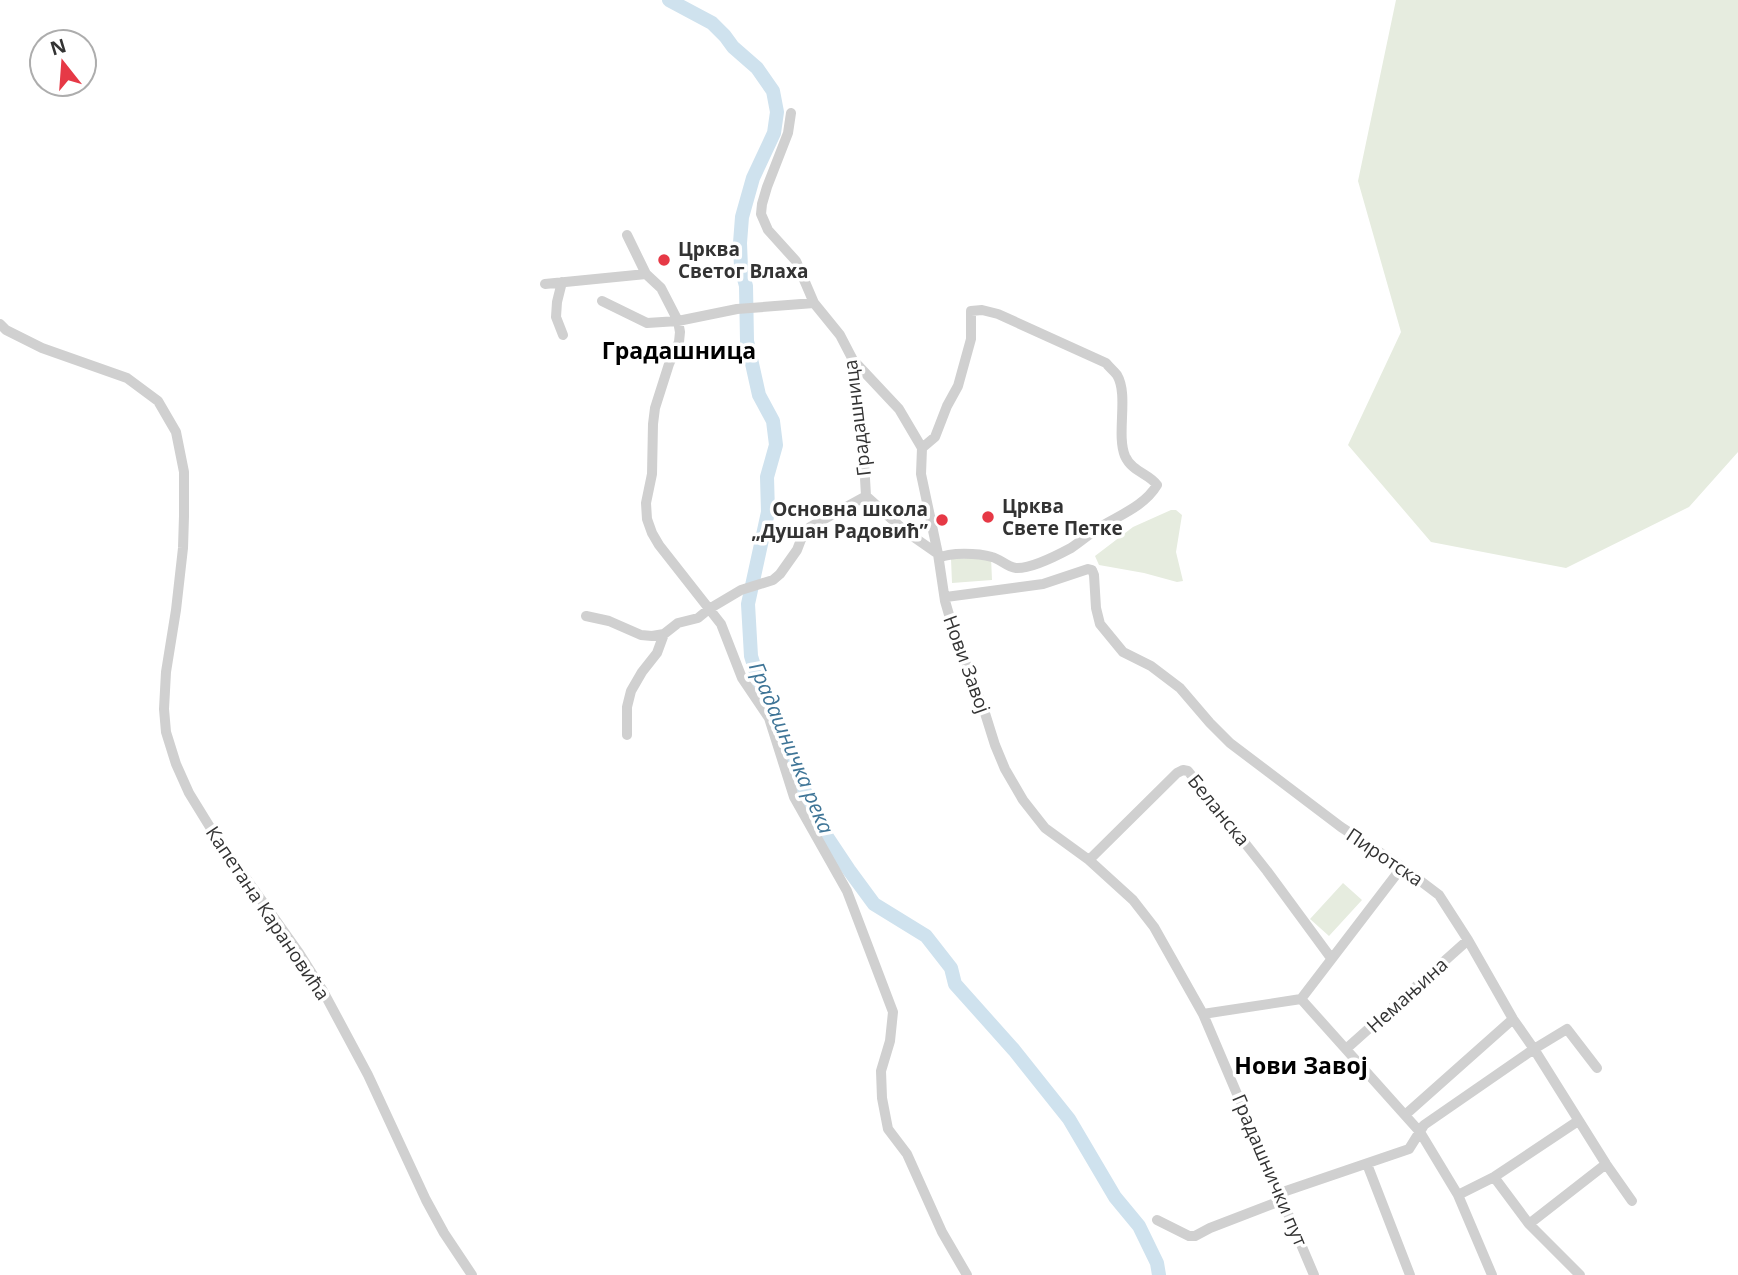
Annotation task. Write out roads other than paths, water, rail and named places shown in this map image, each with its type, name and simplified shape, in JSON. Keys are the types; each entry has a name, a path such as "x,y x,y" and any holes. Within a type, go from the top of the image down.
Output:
{"street":[{"name":"Градашница","path":"791,113 788,133 767,187 761,214 768,230 796,261 814,303 840,335 853,360 862,425 866,496 905,531 939,556"},
{"path":"627,235 646,274 661,288 678,321 680,332 679,342 655,408 652,474 646,503 647,519 659,545 721,624 742,678 769,718 794,797 847,891 893,1012 890,1041 881,1071 882,1098 888,1129 907,1154 942,1232 967,1275"},
{"path":"545,284 646,274"},
{"path":"562,282 556,302 556,317 563,335"},
{"path":"602,301 647,323 678,321 737,309 814,303"},
{"path":"853,360 899,409 922,448 921,474 939,556 992,556 1014,568 1031,566 1071,548 1096,529 1133,508 1157,485 1155,481 1134,469 1125,457 1120,383 1106,363 998,314 982,310 971,311 971,339 958,386 935,438 922,448"},
{"name":"Капетана Карановића","path":"0,324 6,330 42,348 127,378 158,401 176,432 184,472 183,548 166,672 164,709 166,732 176,764 188,793 213,832 323,991 368,1075 426,1199 471,1275"},
{"path":"627,735 626,707 631,691 657,653 664,634 678,622 698,618 741,590 773,580 780,575 810,527 866,496"},
{"name":"Нови Завој","path":"939,556 952,625 990,728"},
{"name":"Пиротска","path":"946,597 1044,584 1092,570 1100,624 1123,652 1151,666 1180,688 1230,743 1341,827 1439,895 1513,1019 1632,1201"},
{"path":"586,616 609,621 641,635 664,634"},
{"name":"Градашнички пут","path":"990,728 1005,769 1033,814 1045,828 1089,860 1133,900 1147,917 1203,1014 1314,1275"},
{"name":"Беланска","path":"1089,860 1177,773 1188,771 1331,958"},
{"path":"1203,1014 1301,999 1402,867"},
{"name":"Немањина","path":"1346,1049 1468,940"},
{"path":"1301,999 1420,1132 1458,1195 1492,1275"},
{"path":"1405,1115 1513,1019"},
{"path":"1157,1220 1189,1236 1195,1236 1282,1197 1409,1149 1424,1125 1567,1029 1597,1068"},
{"path":"1458,1195 1494,1177 1578,1121"},
{"path":"1367,1164 1410,1275"},
{"path":"1529,1224 1606,1164"},
{"path":"1494,1177 1529,1224 1580,1275"}],"waterway":[{"name":"Градашничка река","path":"669,0 712,23 733,47 757,68 773,91 777,112 774,133 753,178 742,217 740,243 741,268 746,286 747,341 759,395 773,421 776,445 767,477 768,512 748,604 751,656 759,682 819,825 849,870 874,904 926,936 951,968 955,984 1014,1050 1069,1119 1115,1197 1139,1226 1157,1263 1159,1275"}],"place":[{"name":"Црква Светог Влаха","path":"664,260"},
{"name":"Црква Свете Петке","path":"988,517"},
{"name":"Основна школа „Душан Радовић”","path":"942,520"}],"district":[{"name":"Градашница","path":"679,351"},
{"name":"Нови Завој","path":"1301,1066"}]}
